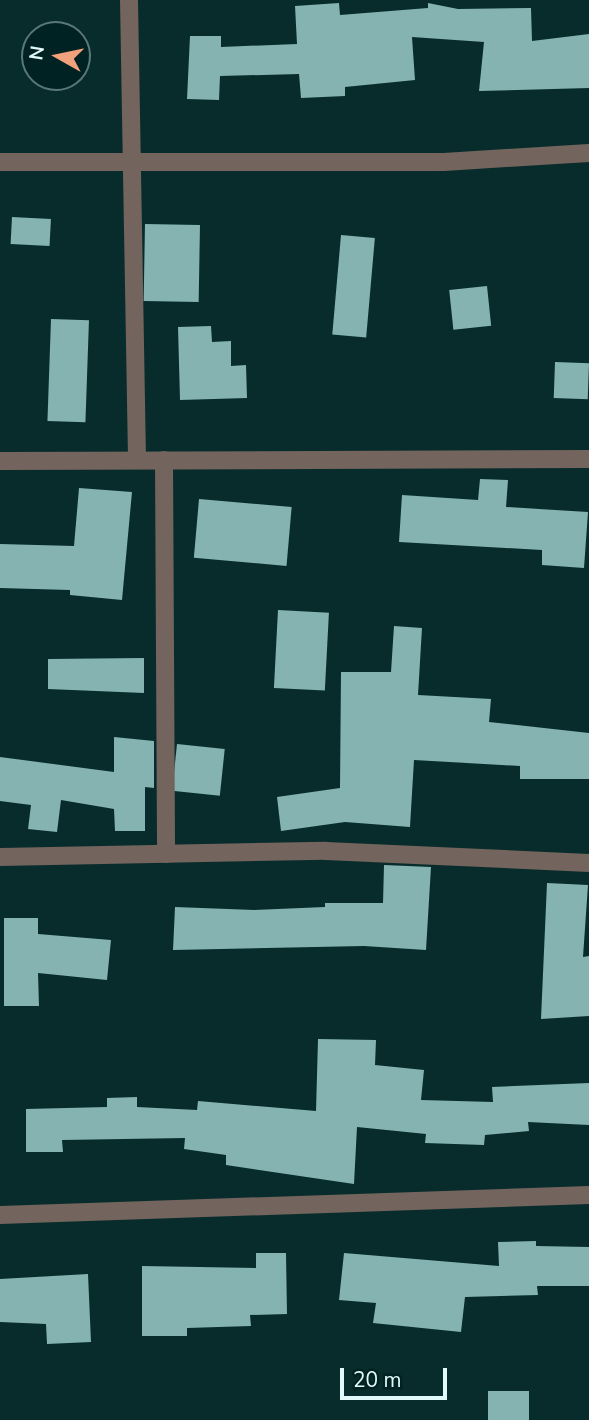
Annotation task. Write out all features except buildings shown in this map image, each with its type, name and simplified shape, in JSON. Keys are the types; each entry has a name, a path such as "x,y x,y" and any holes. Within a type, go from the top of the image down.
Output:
{"street":[{"path":"129,0 137,460"},
{"path":"0,162 444,162 589,153"},
{"path":"0,461 589,459"},
{"path":"164,460 166,854"},
{"path":"0,857 326,850 589,863"},
{"path":"0,1215 589,1195"}]}
